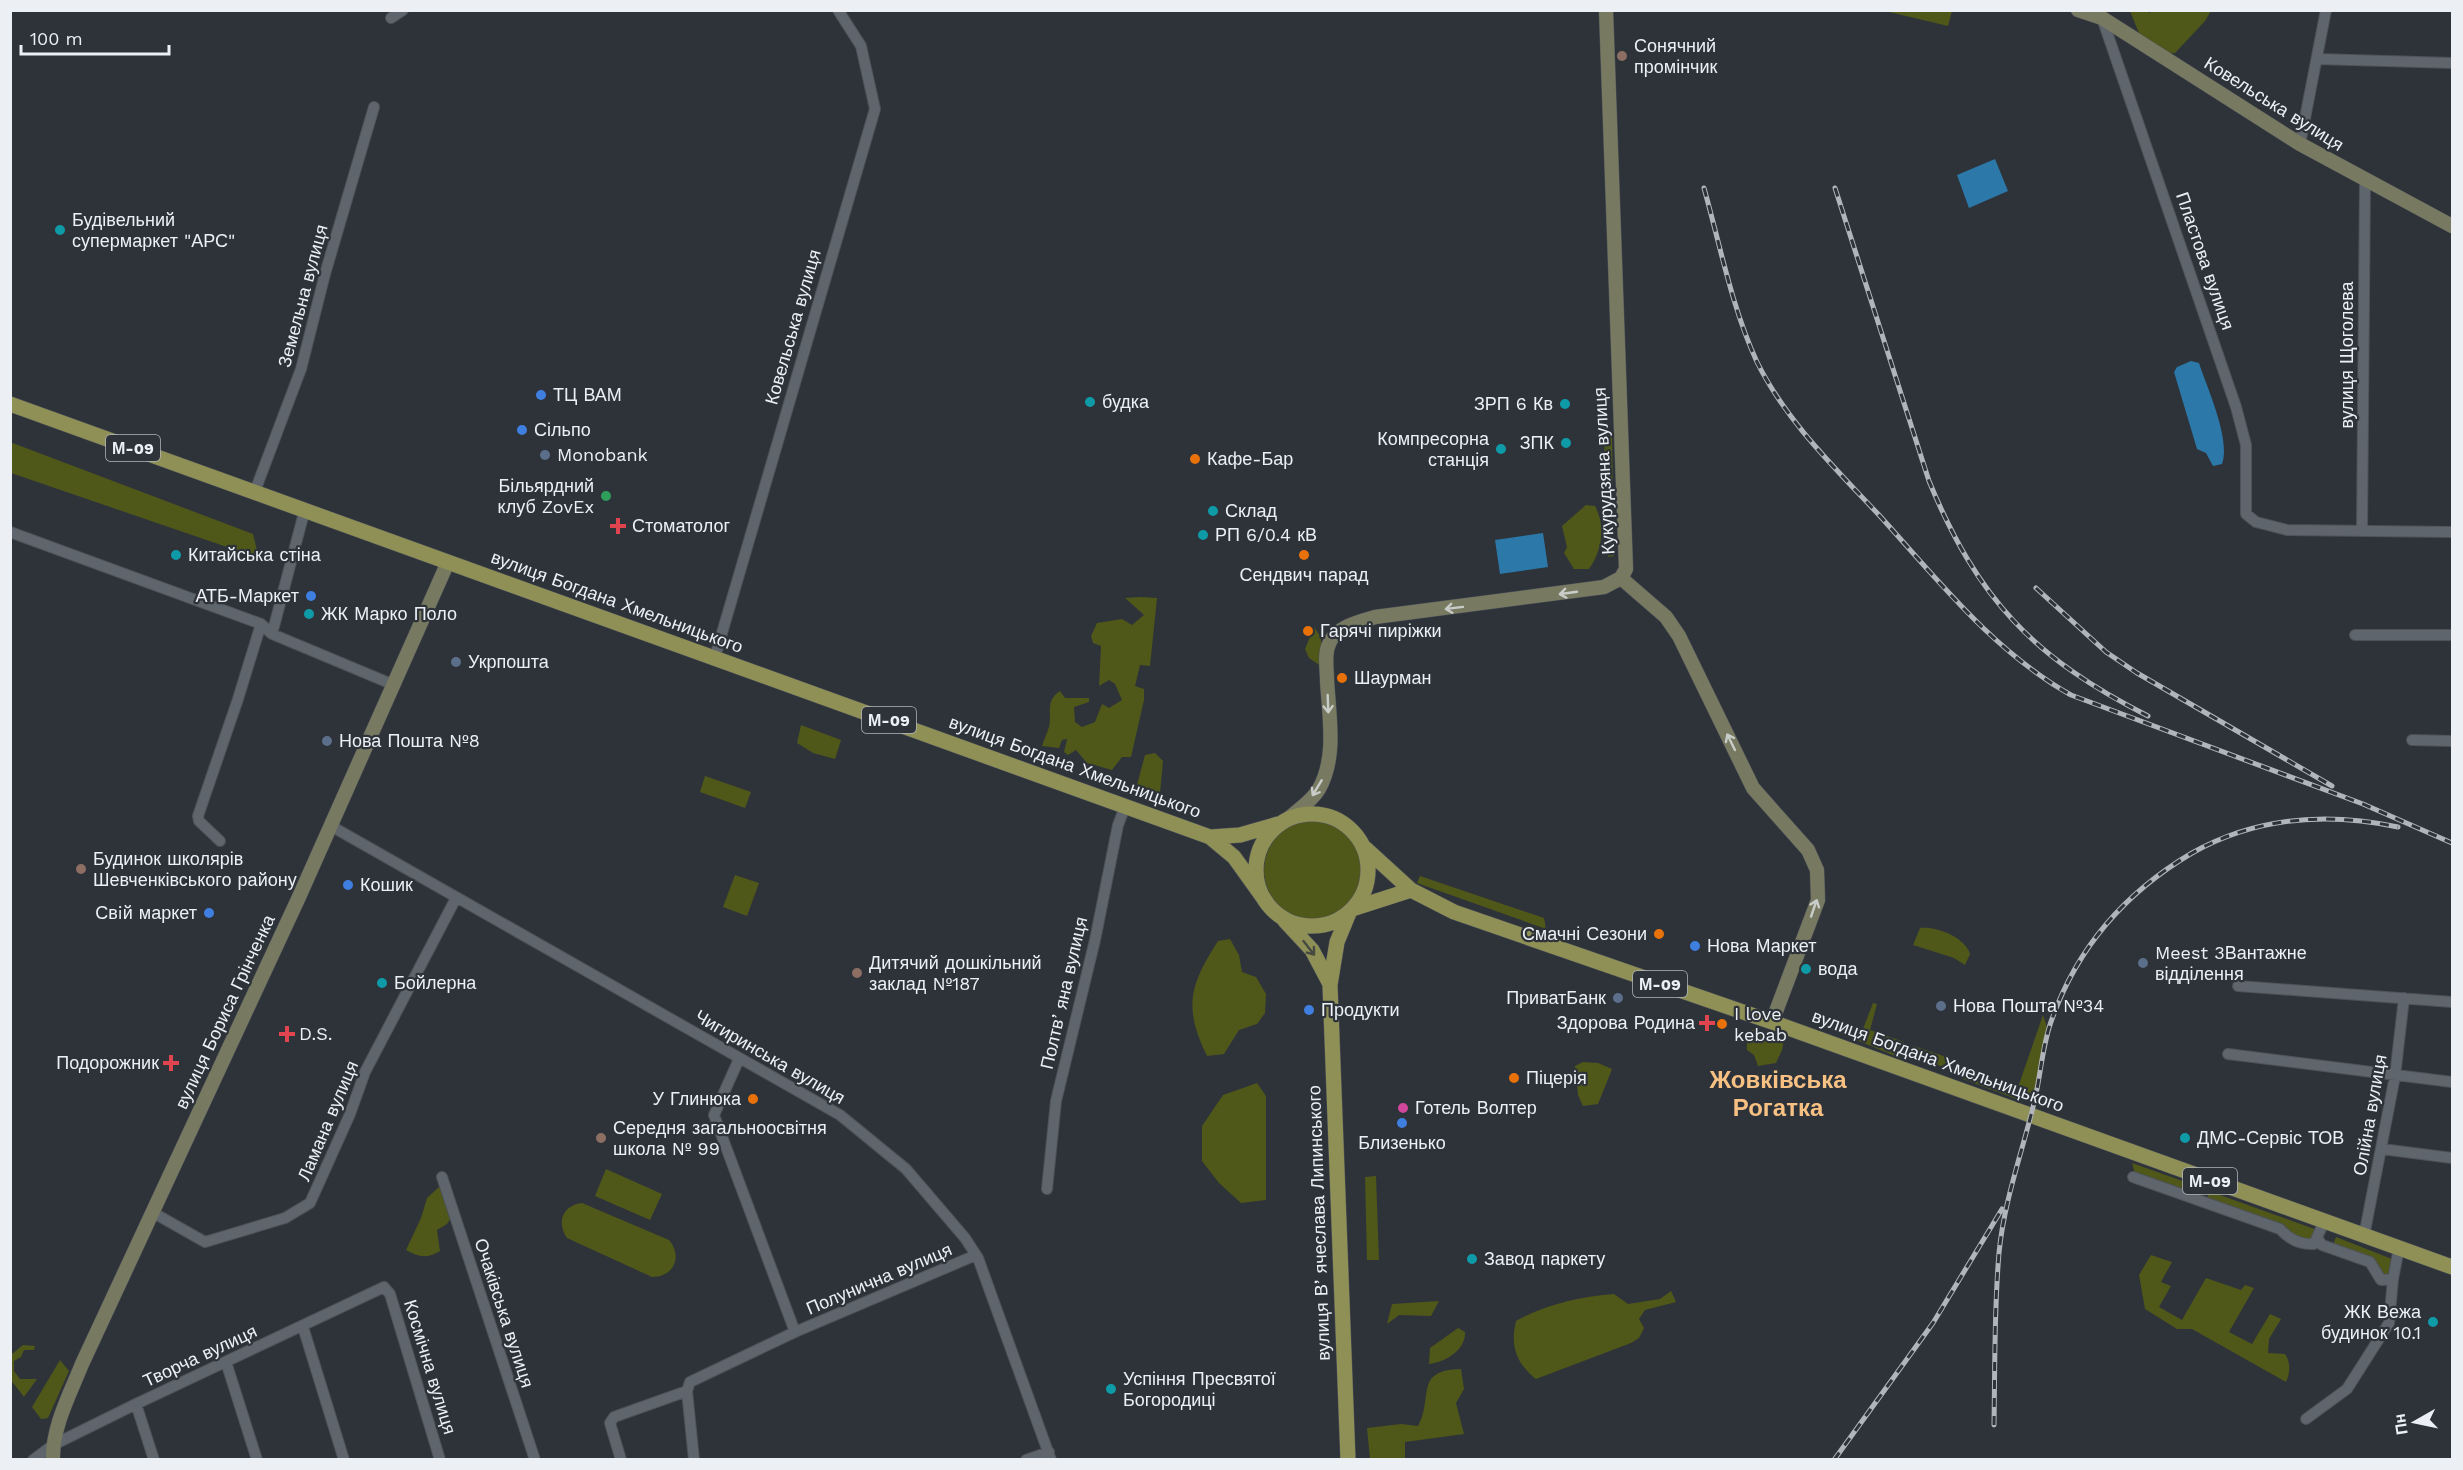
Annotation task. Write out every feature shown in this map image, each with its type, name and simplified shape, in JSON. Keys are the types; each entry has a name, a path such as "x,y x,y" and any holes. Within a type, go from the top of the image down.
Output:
{"main road":[{"name":"Кукурудзяна вулиця","path":"1285,820 1318,790 1326,771 1330,750 1326,658 1329,643 1338,634 1348,627 1376,617 1604,587 1621,578 1627,558 1619,425 1606,10"},
{"name":"Ковельська вулиця","path":"2078,10 2102,14 2300,144 2452,226"},
{"name":"вулиця Богдана Хмельницького","path":"10,404 1211,837 1234,857 1267,903"},
{"name":"вулиця Бориса Грінченка","path":"53,1452 82,1364 331,826 448,562"},
{"path":"1621,578 1666,617 1679,636 1754,788 1808,850 1817,870 1818,900 1772,1022"},
{"name":"М-09","path":"1285,820 1302,814 1329,816 1353,830 1365,848"},
{"name":"вулиця Богдана Хмельницького","path":"1211,837 1240,835 1285,820"},
{"path":"1267,903 1257,879 1258,853 1271,831 1285,820"},
{"name":"вулиця Богдана Хмельницького","path":"1365,848 1411,890 1454,912 1542,945 1772,1022 2452,1268"},
{"path":"1352,910 1367,886 1369,873 1365,848"},
{"name":"М-09","path":"1267,903 1281,917 1292,922 1316,926 1339,920 1352,910 1411,890"},
{"name":"вулиця Вʼячеслава Липинського","path":"1348,1460 1330,985 1337,942 1352,910"},
{"name":"вулиця Вʼячеслава Липинського","path":"1281,917 1312,950 1330,985"}],"street":[{"path":"391,18 403,10"},
{"name":"Ковельська вулиця","path":"715,657 875,109 861,46 838,10"},
{"path":"2300,144 2326,10"},
{"name":"Пластова вулиця","path":"2102,14 2236,407 2246,445 2246,514 2256,522 2287,530 2362,531"},
{"path":"2318,59 2452,63"},
{"name":"Земельна вулиця","path":"255,491 301,369 325,274 374,107"},
{"name":"вулиця Щоголева","path":"2362,531 2365,180"},
{"path":"272,634 305,509"},
{"path":"2362,531 2452,532"},
{"path":"10,532 261,624 272,634 394,685"},
{"path":"220,842 199,821 198,816 261,624"},
{"path":"2355,635 2452,635"},
{"path":"2412,740 2452,741"},
{"name":"Полтвʼяна вулиця","path":"1047,1189 1056,1101 1095,940 1118,825 1125,807"},
{"name":"Чигиринська вулиця","path":"331,826 840,1115 876,1142 906,1169 965,1238 987,1278 1050,1456 1026,1460"},
{"name":"Ламана вулиця","path":"152,1212 205,1242 285,1218 310,1203 350,1114 365,1072 456,898"},
{"path":"2238,986 2452,1002"},
{"name":"Олійна вулиця","path":"2364,1236 2395,1076 2404,998"},
{"path":"2228,1054 2452,1082"},
{"name":"Полунична вулиця","path":"739,1059 714,1115 795,1332"},
{"path":"2382,1149 2452,1158"},
{"name":"Очаківська вулиця","path":"442,1177 535,1460"},
{"path":"2133,1177 2280,1229 2289,1238 2307,1245 2314,1244 2324,1222"},
{"path":"2317,1238 2322,1245 2370,1262 2381,1280 2393,1279"},
{"path":"2306,1419 2347,1389 2389,1323 2393,1279 2399,1248"},
{"name":"Полунична вулиця","path":"621,1460 610,1423 614,1418 687,1391 690,1382 795,1332 976,1255"},
{"name":"Творча вулиця","path":"33,1460 53,1452 136,1404 384,1287"},
{"name":"Космічна вулиця","path":"384,1287 390,1294 440,1460"},
{"path":"303,1327 344,1460"},
{"path":"226,1362 257,1460"},
{"path":"687,1391 694,1460"},
{"path":"136,1404 154,1460"}],"green space":[{"path":"1952,10 1948,26 1885,11"},
{"path":"2155,10 2211,11 2205,21 2175,53 2167,53 2143,43 2130,11 2148,11 2149,13"},
{"path":"1612,434 1614,556 1608,557 1604,435"},
{"path":"10,442 253,534 259,558 11,473"},
{"path":"1586,505 1595,506 1601,522 1600,546 1589,569 1574,569 1564,553 1567,547 1562,526"},
{"path":"1125,598 1157,598 1150,666 1140,665 1135,686 1144,689 1144,700 1131,757 1122,757 1112,770 1087,763 1076,750 1068,755 1064,752 1067,739 1062,740 1059,748 1042,746 1049,727 1052,699 1060,691 1065,698 1089,698 1089,702 1074,707 1075,722 1082,727 1095,722 1102,704 1109,708 1122,700 1115,684 1109,680 1099,686 1101,646 1093,643 1091,636 1097,623 1122,619 1132,625 1144,615"},
{"path":"1314,627 1321,637 1322,667 1309,658 1305,649"},
{"path":"801,725 841,740 835,759 813,753 797,743"},
{"path":"1155,753 1163,761 1160,793 1137,785 1145,755"},
{"path":"705,776 751,792 745,808 700,792"},
{"path":"1313,821 1332,825 1347,836 1358,851 1362,870 1358,889 1347,904 1332,915 1313,919 1294,915 1279,904 1268,889 1264,870 1268,851 1279,836 1294,825"},
{"path":"735,875 759,883 747,916 723,907"},
{"path":"1420,876 1544,918 1546,929 1417,883"},
{"path":"1920,928 1942,931 1962,942 1970,954 1965,965 1954,958 1913,945"},
{"path":"1230,939 1239,955 1242,972 1256,977 1266,994 1265,1013 1257,1024 1239,1030 1224,1054 1207,1056 1195,1024 1193,997 1201,971 1218,941"},
{"path":"1873,1003 1877,1004 1870,1030 1904,1042 1900,1058 1832,1030 1834,1024 1861,1034"},
{"path":"2043,1015 2048,1030 2034,1102 2016,1099 1963,1079 1966,1071 2017,1090"},
{"path":"1755,1028 1784,1039 1776,1063 1758,1066 1754,1055 1747,1050 1748,1038"},
{"path":"1914,1046 1949,1058 1946,1068 1910,1055"},
{"path":"1583,1062 1598,1063 1612,1069 1598,1104 1583,1106 1578,1095 1575,1066"},
{"path":"1257,1083 1266,1096 1266,1200 1241,1203 1219,1183 1202,1161 1202,1126 1223,1095"},
{"path":"2132,1163 2205,1189 2201,1201 2136,1178"},
{"path":"606,1169 662,1194 650,1220 595,1196"},
{"path":"1376,1176 1379,1260 1367,1260 1365,1177"},
{"path":"440,1186 451,1218 447,1224 437,1230 440,1251 423,1256 406,1250 421,1218 427,1198"},
{"path":"2209,1191 2320,1231 2314,1244 2206,1202"},
{"path":"582,1203 669,1240 676,1259 671,1270 660,1276 652,1277 567,1238 562,1226 563,1215 570,1207"},
{"path":"2336,1237 2392,1259 2390,1274 2387,1277 2379,1274 2333,1245"},
{"path":"2151,1255 2172,1262 2161,1282 2171,1286 2159,1307 2182,1320 2206,1278 2241,1290 2245,1285 2254,1288 2229,1332 2252,1344 2270,1314 2281,1319 2269,1339 2268,1353 2285,1354 2289,1368 2286,1382 2192,1329 2177,1329 2145,1309 2139,1275"},
{"path":"1671,1291 1676,1302 1645,1310 1639,1319 1644,1328 1639,1338 1631,1343 1536,1379 1524,1367 1516,1353 1514,1330 1516,1321 1539,1310 1576,1299 1614,1294 1628,1304 1660,1299"},
{"path":"1439,1301 1431,1316 1399,1315 1387,1324 1392,1304"},
{"path":"1458,1328 1465,1332 1459,1350 1442,1361 1429,1364 1430,1348"},
{"path":"23,1345 35,1346 34,1350 24,1350 21,1357 14,1361 14,1371 20,1379 37,1379 24,1397 10,1379 12,1354"},
{"path":"60,1360 69,1371 48,1418 41,1419 32,1407"},
{"path":"1461,1369 1464,1389 1456,1403 1464,1434 1405,1442 1405,1459 1370,1459 1367,1428 1401,1424 1418,1426 1431,1380 1436,1374"}],"water":[{"path":"1995,159 2008,191 1969,208 1957,175"},
{"path":"2191,361 2199,363 2217,414 2223,441 2222,464 2213,466 2206,453 2197,449 2174,372 2177,367"},
{"path":"1543,533 1548,567 1500,574 1495,540"}],"railway":[{"path":"1704,188 1740,320 1757,362 1769,384 1812,443 1945,589 1992,636 2016,657 2071,695 2363,804 2452,843"},
{"path":"1835,188 1929,481 1968,560 2014,621 2042,648 2073,672 2148,716"},
{"path":"2036,588 2106,652 2137,673 2332,786"},
{"path":"1994,1425 1996,1296 2001,1234 2034,1103 2052,1019 2063,993 2090,945 2107,923 2146,885 2168,868 2216,841 2267,825 2292,821 2345,820 2398,827"},
{"path":"1834,1460 1933,1323 2002,1209"}],"place":[{"name":"Сонячний промінчик","path":"1622,56"},
{"name":"Будівельний супермаркет \"АРС\"","path":"60,230"},
{"name":"ТЦ ВАМ","path":"541,395"},
{"name":"будка","path":"1090,402"},
{"name":"ЗРП 6 Кв","path":"1565,404"},
{"name":"Сільпо","path":"522,430"},
{"name":"ЗПК","path":"1566,443"},
{"name":"Компресорна станція","path":"1501,449"},
{"name":"Monobank","path":"545,455"},
{"name":"Кафе-Бар","path":"1195,459"},
{"name":"Більярдний клуб ZovEx","path":"606,496"},
{"name":"Склад","path":"1213,511"},
{"name":"Стоматолог","path":"618,526"},
{"name":"РП 6/0.4 кВ","path":"1203,535"},
{"name":"Китайська стіна","path":"176,555"},
{"name":"Сендвич парад","path":"1304,555"},
{"name":"АТБ-Маркет","path":"311,596"},
{"name":"ЖК Марко Поло","path":"309,614"},
{"name":"Гарячі пиріжки","path":"1308,631"},
{"name":"Укрпошта","path":"456,662"},
{"name":"Шаурман","path":"1342,678"},
{"name":"Нова Пошта №8","path":"327,741"},
{"name":"Будинок школярів Шевченківського району","path":"81,869"},
{"name":"Кошик","path":"348,885"},
{"name":"Свiй маркет","path":"209,913"},
{"name":"Смачні Сезони","path":"1659,934"},
{"name":"Нова Маркет","path":"1695,946"},
{"name":"Meest 3Вантажне відділення","path":"2143,963"},
{"name":"вода","path":"1806,969"},
{"name":"Дитячий дошкільний заклад №187","path":"857,973"},
{"name":"Бойлерна","path":"382,983"},
{"name":"ПриватБанк","path":"1618,998"},
{"name":"Нова Пошта №34","path":"1941,1006"},
{"name":"Продукти","path":"1309,1010"},
{"name":"Здорова Родина","path":"1707,1023"},
{"name":"I love kebab","path":"1722,1024"},
{"name":"D.S.","path":"287,1034"},
{"name":"Подорожник","path":"171,1063"},
{"name":"Піцерія","path":"1514,1078"},
{"name":"У Глинюка","path":"753,1099"},
{"name":"Готель Волтер","path":"1403,1108"},
{"name":"Близенько","path":"1402,1123"},
{"name":"Середня загальноосвітня школа № 99","path":"601,1138"},
{"name":"ДМС-Сервіс ТОВ","path":"2185,1138"},
{"name":"Завод паркету","path":"1472,1259"},
{"name":"ЖК Вежа будинок 10.1","path":"2433,1322"},
{"name":"Успіння Пресвятої Богородиці","path":"1111,1389"}],"district":[{"name":"Жовківська Рогатка","path":"1778,1094"}]}
